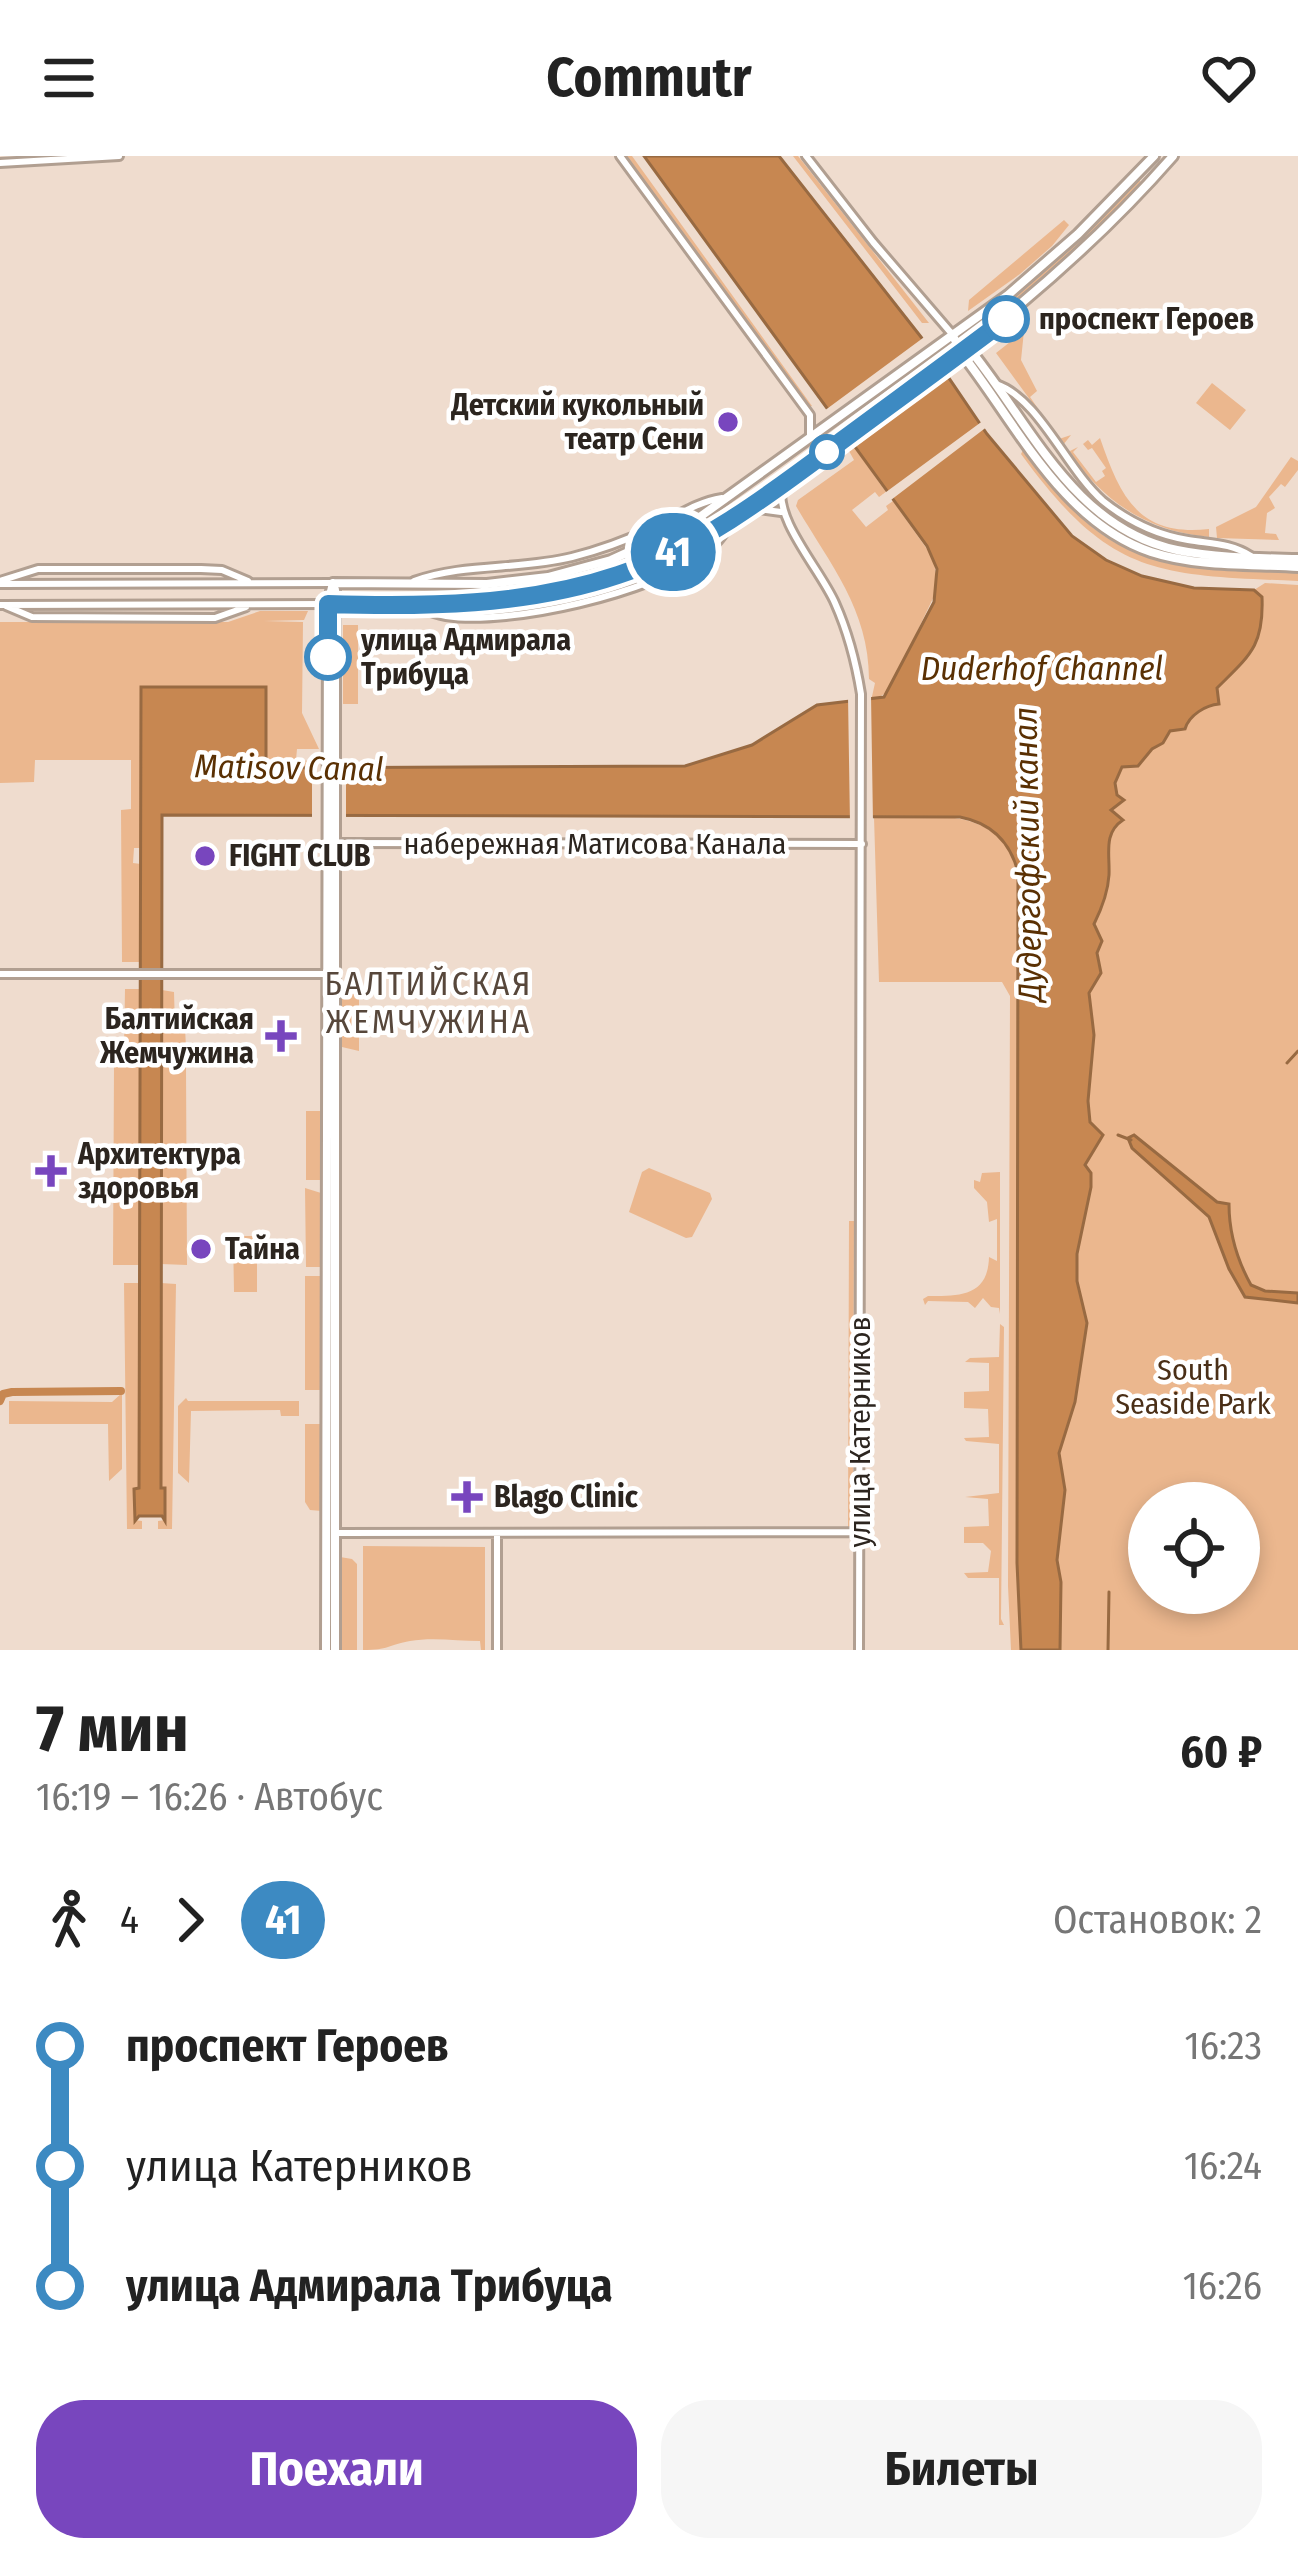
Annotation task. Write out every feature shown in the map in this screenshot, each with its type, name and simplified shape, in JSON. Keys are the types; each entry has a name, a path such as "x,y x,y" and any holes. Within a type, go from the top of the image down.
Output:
{"street":[{"path":"0,163 119,156"},
{"path":"620,156 810,416 810,436"},
{"path":"806,156 995,384 1064,478 1110,522 1178,550 1298,563"},
{"path":"0,583 487,584 578,569 649,544 731,496 1008,295 1061,250 1154,156"},
{"path":"1,605 407,604 521,598 583,585 655,561 734,518 966,351 1043,288 1173,156"},
{"path":"966,351 1058,483 1105,529 1151,552 1176,558 1298,563"},
{"path":"810,416 831,421"},
{"path":"748,508 781,512 782,485"},
{"path":"409,582 443,571 523,566 573,556 650,529 705,501 731,496"},
{"name":"улица Катерников","path":"781,512 841,615 861,694 859,1650"},
{"path":"407,604 448,617 523,613 588,601 648,581 701,556 734,518"},
{"path":"0,583 38,569 201,569 222,570 251,583"},
{"path":"333,583 331,1533 335,1650"},
{"path":"1,605 32,616 215,618 251,604"},
{"name":"набережная Матисова Канала","path":"331,843 862,844"},
{"path":"0,974 331,974"},
{"path":"331,1533 860,1532"},
{"path":"326,1650 331,1533"},
{"path":"497,1533 497,1650"}],"green space":[{"path":"626,156 632,156 812,406 809,407"},
{"path":"793,156 798,156 929,323 922,323"},
{"path":"1139,180 1142,183 1085,242 978,330 975,326 1057,260"},
{"path":"1064,220 1069,225 1052,246 968,311 969,300"},
{"path":"1024,331 1021,360 1037,391 1030,397 1059,439 1071,435 1063,445 996,353"},
{"path":"1212,383 1246,410 1230,430 1196,403"},
{"path":"1100,438 1115,477 1135,508 1164,526 1209,529 1209,537 1186,534 1146,521 1097,486 1068,452 1078,447 1073,452 1096,482 1105,476 1106,468 1092,448 1083,444 1088,440 1092,445"},
{"path":"854,447 886,492 879,497 875,492 852,510 866,527 893,501 934,559 937,590 888,692 871,701 875,683 869,679 855,609 796,506 854,460 849,451"},
{"path":"1023,450 1078,514 1126,548 1181,564 1298,572 1298,581 1207,576 1139,561 1082,524 1021,454"},
{"path":"1291,457 1298,461 1298,470 1269,497 1275,508 1267,513 1265,533 1276,534 1279,540 1217,538 1216,527 1256,507"},
{"name":"South Seaside Park","path":"1265,583 1298,585 1298,1650 1060,1650 1057,1560 1065,1490 1059,1453 1075,1402 1087,1323 1077,1281 1077,1254 1091,1187 1085,1166 1102,1138 1090,1122 1088,1101 1094,1035 1089,993 1101,973 1097,953 1102,941 1094,924 1108,882 1109,839 1122,821 1111,810 1122,803 1116,781 1122,767 1138,765 1170,731 1185,729 1198,712 1216,705 1217,688 1256,642 1262,600 1254,590"},
{"path":"260,611 308,611 304,620 264,621 303,622 302,713 319,749 297,749 296,760 310,761 310,768 265,768 141,687 141,848 134,848 133,863 141,864 141,962 122,962 121,810 131,809 131,760 35,760 34,782 0,783 0,622 228,622"},
{"path":"343,625 358,625 358,704 343,704"},
{"path":"939,816 979,825 1009,850 1018,872 1017,1563 1021,1650 1011,1650 1008,1586 1010,996 1002,982 879,982 874,817"},
{"path":"125,989 141,989 139,1050 124,1049"},
{"path":"162,990 174,992 175,1026 185,1027 186,1048 161,1049"},
{"path":"342,994 359,994 359,1051 342,1047"},
{"path":"114,1066 139,1067 139,1265 113,1265"},
{"path":"161,1067 186,1067 187,1265 161,1264"},
{"path":"306,1111 323,1111 323,1180 306,1180"},
{"path":"649,1168 710,1193 712,1199 692,1237 629,1212 642,1172"},
{"path":"1000,1172 1000,1314 999,1308 983,1298 975,1308 968,1302 928,1301 925,1305 923,1299 928,1296 970,1292 983,1280 989,1257 997,1261 997,1219 989,1222 987,1202 974,1188 974,1180 980,1182 982,1173"},
{"path":"305,1188 321,1193 323,1267 306,1267"},
{"path":"849,1221 854,1221 853,1524 848,1529"},
{"path":"233,1236 257,1236 257,1292 234,1292"},
{"path":"305,1276 323,1276 322,1390 305,1390"},
{"path":"124,1283 139,1283 139,1489 134,1490 135,1520 142,1521 142,1529 127,1529"},
{"path":"161,1283 176,1284 172,1529 158,1529 158,1521 165,1520"},
{"path":"1000,1324 1004,1327 1004,1625 999,1625 999,1578 968,1578 964,1573 988,1572 991,1551 983,1543 964,1543 964,1527 989,1526 988,1499 965,1497 999,1493 999,1444 964,1438 989,1437 988,1409 964,1408 964,1392 989,1391 989,1363 965,1362 999,1357"},
{"path":"122,1393 122,1469 109,1481 108,1424 9,1424 9,1401 112,1402"},
{"path":"186,1398 299,1401 299,1416 281,1416 280,1410 191,1411 189,1483 178,1473 178,1406"},
{"path":"305,1424 322,1424 322,1511 310,1510 305,1502"},
{"path":"363,1546 485,1547 485,1650 480,1641 436,1639 363,1650"},
{"path":"340,1557 357,1564 357,1650 340,1650"}],"water":[{"name":"Duderhof Channel","path":"644,156 779,156 921,337 987,434 1072,536 1106,560 1142,576 1194,588 1254,590 1262,597 1257,639 1217,688 1219,704 1199,712 1185,729 1170,731 1138,766 1122,767 1115,783 1117,795 1124,800 1111,810 1123,820 1110,838 1107,888 1094,924 1102,941 1097,953 1101,973 1089,993 1094,1035 1090,1122 1103,1135 1085,1165 1091,1173 1091,1187 1077,1254 1077,1281 1087,1323 1075,1402 1059,1453 1065,1490 1057,1560 1060,1650 1021,1650 1017,1563 1018,872 998,835 960,817 162,815 161,1488 165,1488 165,1521 162,1516 139,1516 135,1521 134,1489 139,1488 141,687 266,687 266,768 685,766 752,745 817,705 884,697 934,602 937,569 927,546"},
{"path":"1134,1135 1217,1202 1229,1204 1234,1244 1251,1285 1298,1293 1298,1303 1245,1297 1209,1217 1132,1148 1128,1138"}],"pier":[{"path":"927,335 955,373 852,449 824,411"},
{"path":"984,420 988,426 887,503 882,495"},
{"path":"871,695 873,823 850,823 848,696"},
{"path":"312,763 346,763 346,822 312,822"}],"waterway":[{"path":"1287,1063 1298,1051"},
{"path":"1118,1135 1131,1140"},
{"path":"0,1401 3,1394 12,1392 121,1391"},
{"path":"1108,1650 1109,1592"}],"bus line":[{"name":"41","path":"328,657 328,604 488,601 552,593 619,575 700,539 782,485 1006,319"}],"place":[{"name":"проспект Героев","path":"1006,319"},
{"name":"Детский кукольный театр Сени","path":"728,422"},
{"name":"улица Адмирала Трибуца","path":"328,657"},
{"name":"FIGHT CLUB","path":"205,856"},
{"name":"Балтийская Жемчужина","path":"281,1036"},
{"name":"Архитектура здоровья","path":"51,1171"},
{"name":"Тайна","path":"201,1249"},
{"name":"Blago Clinic","path":"467,1497"}],"district":[{"name":"БАЛТИЙСКАЯ ЖЕМЧУЖИНА","path":"429,1002"}],"water label":[{"name":"Matisov Canal","path":"289,767"},
{"name":"Дудергофский канал","path":"1027,854"}]}
